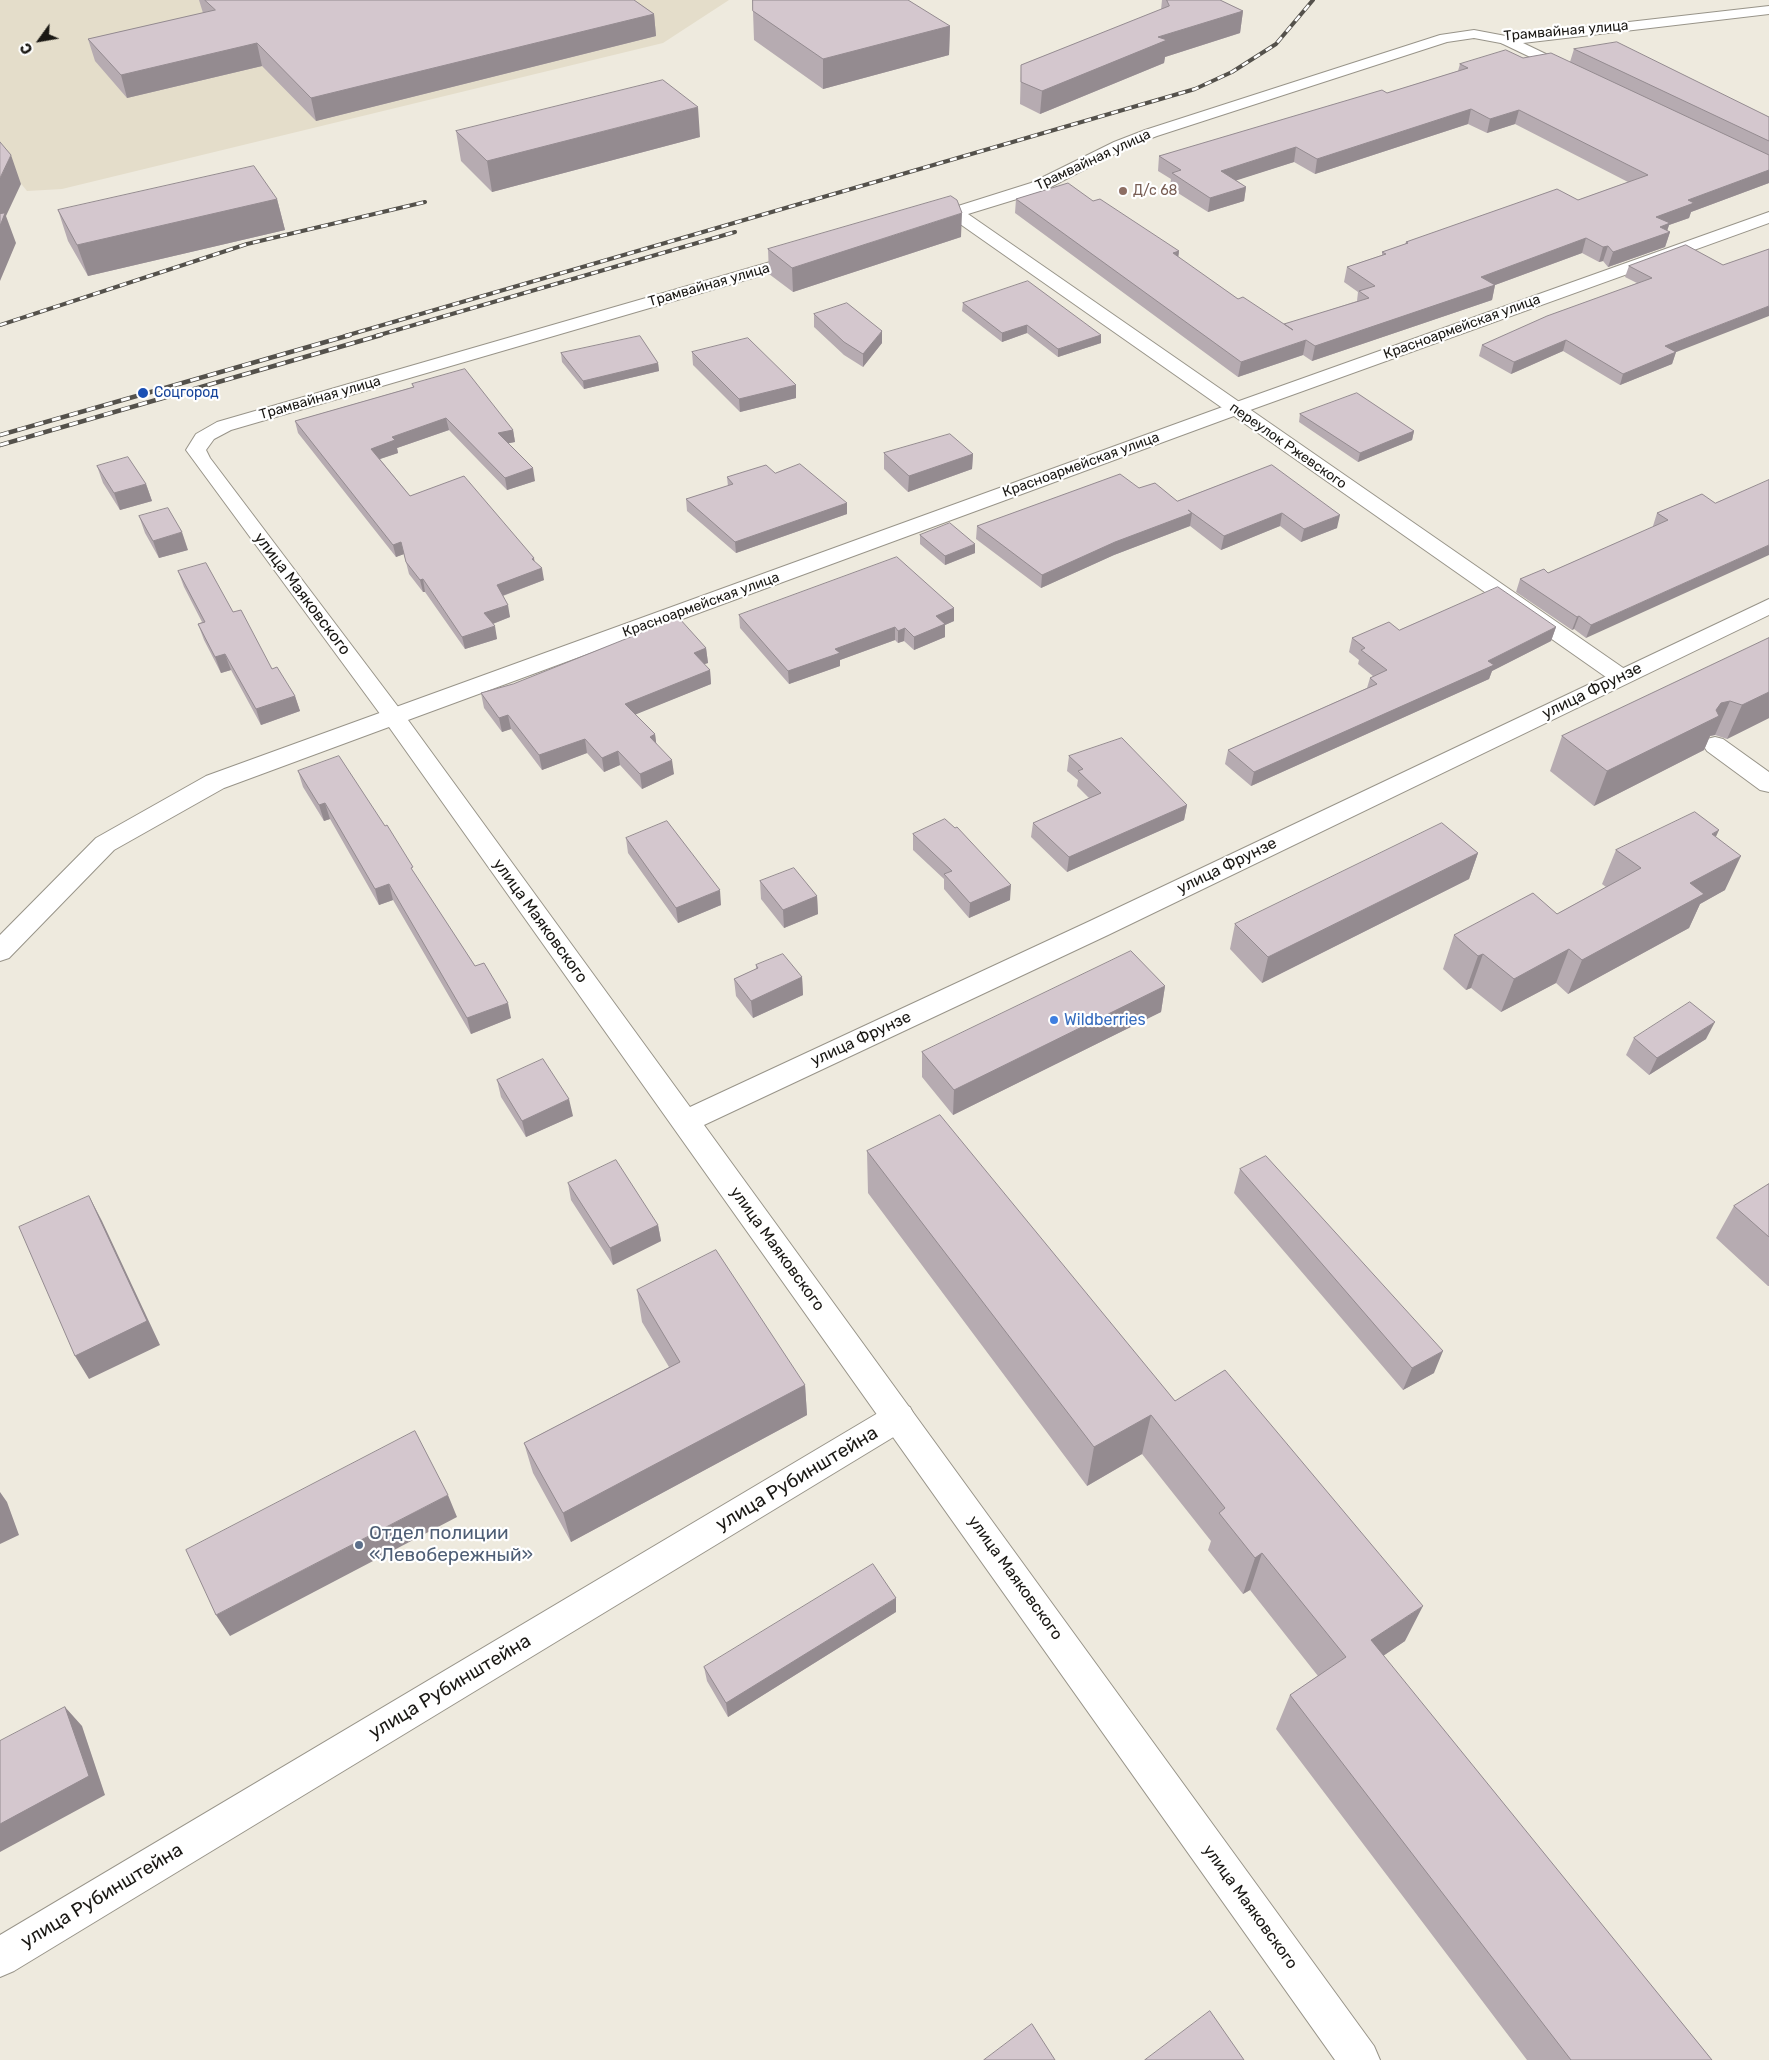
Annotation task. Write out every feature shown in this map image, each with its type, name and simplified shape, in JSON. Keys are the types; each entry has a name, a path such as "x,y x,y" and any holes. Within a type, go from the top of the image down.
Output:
{"street":[{"name":"Трамвайная улица","path":"908,227 1044,184 1085,162 1151,133 1445,38 1474,34 1506,40 1769,10"},
{"path":"1506,40 1585,78"},
{"name":"переулок Ржевского","path":"955,213 1621,677"},
{"name":"Красноармейская улица","path":"0,951 105,844 215,782 1235,409 1769,217"},
{"name":"Трамвайная улица","path":"199,440 224,426 822,252"},
{"name":"улица Маяковского","path":"199,440 196,450 201,459 394,717 1360,2060"},
{"name":"улица Фрунзе","path":"684,1122 1099,928 1769,606"},
{"path":"1714,745 1769,784"},
{"name":"улица Рубинштейна","path":"0,1957 899,1418"}],"shaded area":[{"path":"0,0 729,0 663,43 62,189 27,191 0,158"}],"building":[{"path":"205,0 634,0 654,14 311,98 257,43 121,75 88,39 215,10"},
{"path":"753,0 908,0 950,26 823,59 753,11"},
{"path":"1167,0 1220,0 1243,11 1158,37 1167,40 1042,91 1021,82 1021,65 1169,6"},
{"path":"1617,42 1769,117 1769,141 1574,49"},
{"path":"1506,50 1523,58 1551,53 1769,155 1769,170 1688,200 1694,203 1656,217 1670,223 1660,227 1670,232 1613,252 1608,246 1603,247 1586,238 1481,277 1495,285 1315,346 1306,340 1241,362 1016,199 1068,183 1093,201 1100,199 1179,251 1173,253 1238,299 1243,297 1293,330 1284,324 1369,298 1359,291 1375,286 1347,267 1386,254 1382,252 1408,243 1406,242 1557,189 1578,200 1648,175 1519,110 1490,119 1471,109 1317,159 1296,147 1221,171 1246,187 1210,198 1172,173 1181,170 1159,156 1382,90 1387,93 1468,68 1460,64"},
{"path":"663,80 698,107 487,161 456,131"},
{"path":"0,142 11,155 0,178"},
{"path":"254,166 277,199 77,245 58,210"},
{"path":"951,196 957,200 962,213 792,268 768,249"},
{"path":"5,213 0,226 0,214"},
{"path":"1686,245 1723,265 1769,249 1769,306 1665,346 1676,352 1623,374 1566,340 1514,362 1482,345 1547,316 1652,278 1629,266"},
{"path":"1028,281 1101,335 1058,349 1027,325 1002,333 963,303"},
{"path":"847,303 882,331 863,354 844,342 814,314"},
{"path":"640,336 658,363 583,381 561,353"},
{"path":"748,338 796,385 739,399 692,352"},
{"path":"465,369 513,430 498,433 533,468 505,478 446,418 392,437 395,440 371,449 410,496 464,476 534,558 532,559 542,568 497,585 508,605 484,613 495,626 462,637 423,579 420,580 406,562 401,542 393,545 295,421 414,387 412,384"},
{"path":"1357,393 1414,431 1360,453 1300,414"},
{"path":"950,434 973,454 909,476 884,453"},
{"path":"128,457 146,484 114,493 97,466"},
{"path":"800,464 847,503 735,542 686,499 733,484 727,477 766,465 775,473"},
{"path":"1272,465 1340,515 1304,529 1282,513 1224,536 1188,510 1192,513 1115,542 1042,575 977,526 1120,474 1139,488 1155,483 1177,501"},
{"path":"1769,480 1769,545 1591,625 1520,579 1544,569 1548,573 1668,520 1657,513 1702,494 1715,503"},
{"path":"168,508 182,532 153,541 139,516"},
{"path":"950,523 975,544 945,556 920,535"},
{"path":"897,557 954,608 936,616 945,624 914,637 905,628 898,631 895,627 835,649 840,653 788,671 739,615"},
{"path":"206,563 233,612 241,610 272,669 277,667 295,696 256,709 225,654 215,657 198,624 205,622 178,571"},
{"path":"1498,587 1556,627 1488,661 1494,665 1254,772 1228,750 1377,684 1370,678 1387,670 1361,650 1365,648 1352,638 1389,622 1399,630"},
{"path":"679,618 706,648 694,653 710,670 625,704 655,734 650,737 672,760 640,774 618,751 602,758 585,739 539,755 508,715 499,718 481,693 513,684"},
{"path":"1769,638 1769,692 1742,705 1730,701 1721,703 1716,710 1719,716 1607,771 1562,736"},
{"path":"1122,738 1187,805 1069,857 1033,823 1101,793 1078,771 1083,769 1069,756"},
{"path":"339,756 385,826 387,825 413,867 411,868 475,966 484,963 508,1003 467,1018 389,884 375,889 325,803 319,805 298,771"},
{"path":"1695,812 1719,830 1712,834 1741,856 1690,883 1704,894 1582,960 1569,949 1514,979 1483,954 1478,956 1454,935 1533,893 1557,914 1641,868 1616,850"},
{"path":"945,819 955,828 957,827 1011,885 970,903 944,874 952,871 913,834"},
{"path":"667,821 720,890 676,908 626,838"},
{"path":"1442,823 1478,853 1268,957 1235,924"},
{"path":"794,868 817,896 783,910 760,881"},
{"path":"1131,951 1165,986 954,1090 922,1052"},
{"path":"783,954 802,977 751,1001 734,979 758,968 756,965"},
{"path":"1690,1002 1715,1022 1657,1058 1634,1038"},
{"path":"543,1059 569,1099 522,1121 497,1080"},
{"path":"940,1115 1175,1401 1225,1370 1423,1606 1371,1640 1712,2060 1571,2060 1290,1695 1346,1657 1262,1553 1255,1558 1219,1513 1225,1508 1151,1415 1094,1447 867,1151"},
{"path":"1266,1156 1443,1351 1412,1368 1240,1169"},
{"path":"616,1160 658,1225 610,1248 568,1183"},
{"path":"1769,1184 1769,1237 1734,1206"},
{"path":"89,1196 147,1321 75,1356 19,1227"},
{"path":"716,1250 805,1385 563,1513 524,1443 680,1362 637,1290"},
{"path":"415,1431 448,1495 216,1615 186,1550"},
{"path":"873,1564 896,1598 726,1703 704,1667"},
{"path":"65,1707 89,1776 0,1824 0,1741"},
{"path":"1210,2011 1244,2060 1145,2060"},
{"path":"1032,2024 1055,2060 984,2060"}],"railway":[{"path":"345,336 1195,89 1232,72 1276,44 1313,0"},
{"path":"0,325 247,244 425,202"},
{"path":"376,336 735,232"},
{"path":"0,435 350,335"},
{"path":"0,445 381,335"}],"place":[{"name":"Д/с 68","path":"1123,191"},
{"name":"Соцгород","path":"143,393"},
{"name":"Wildberries","path":"1054,1020"},
{"name":"Отдел полиции «Левобережный»","path":"359,1545"}]}
